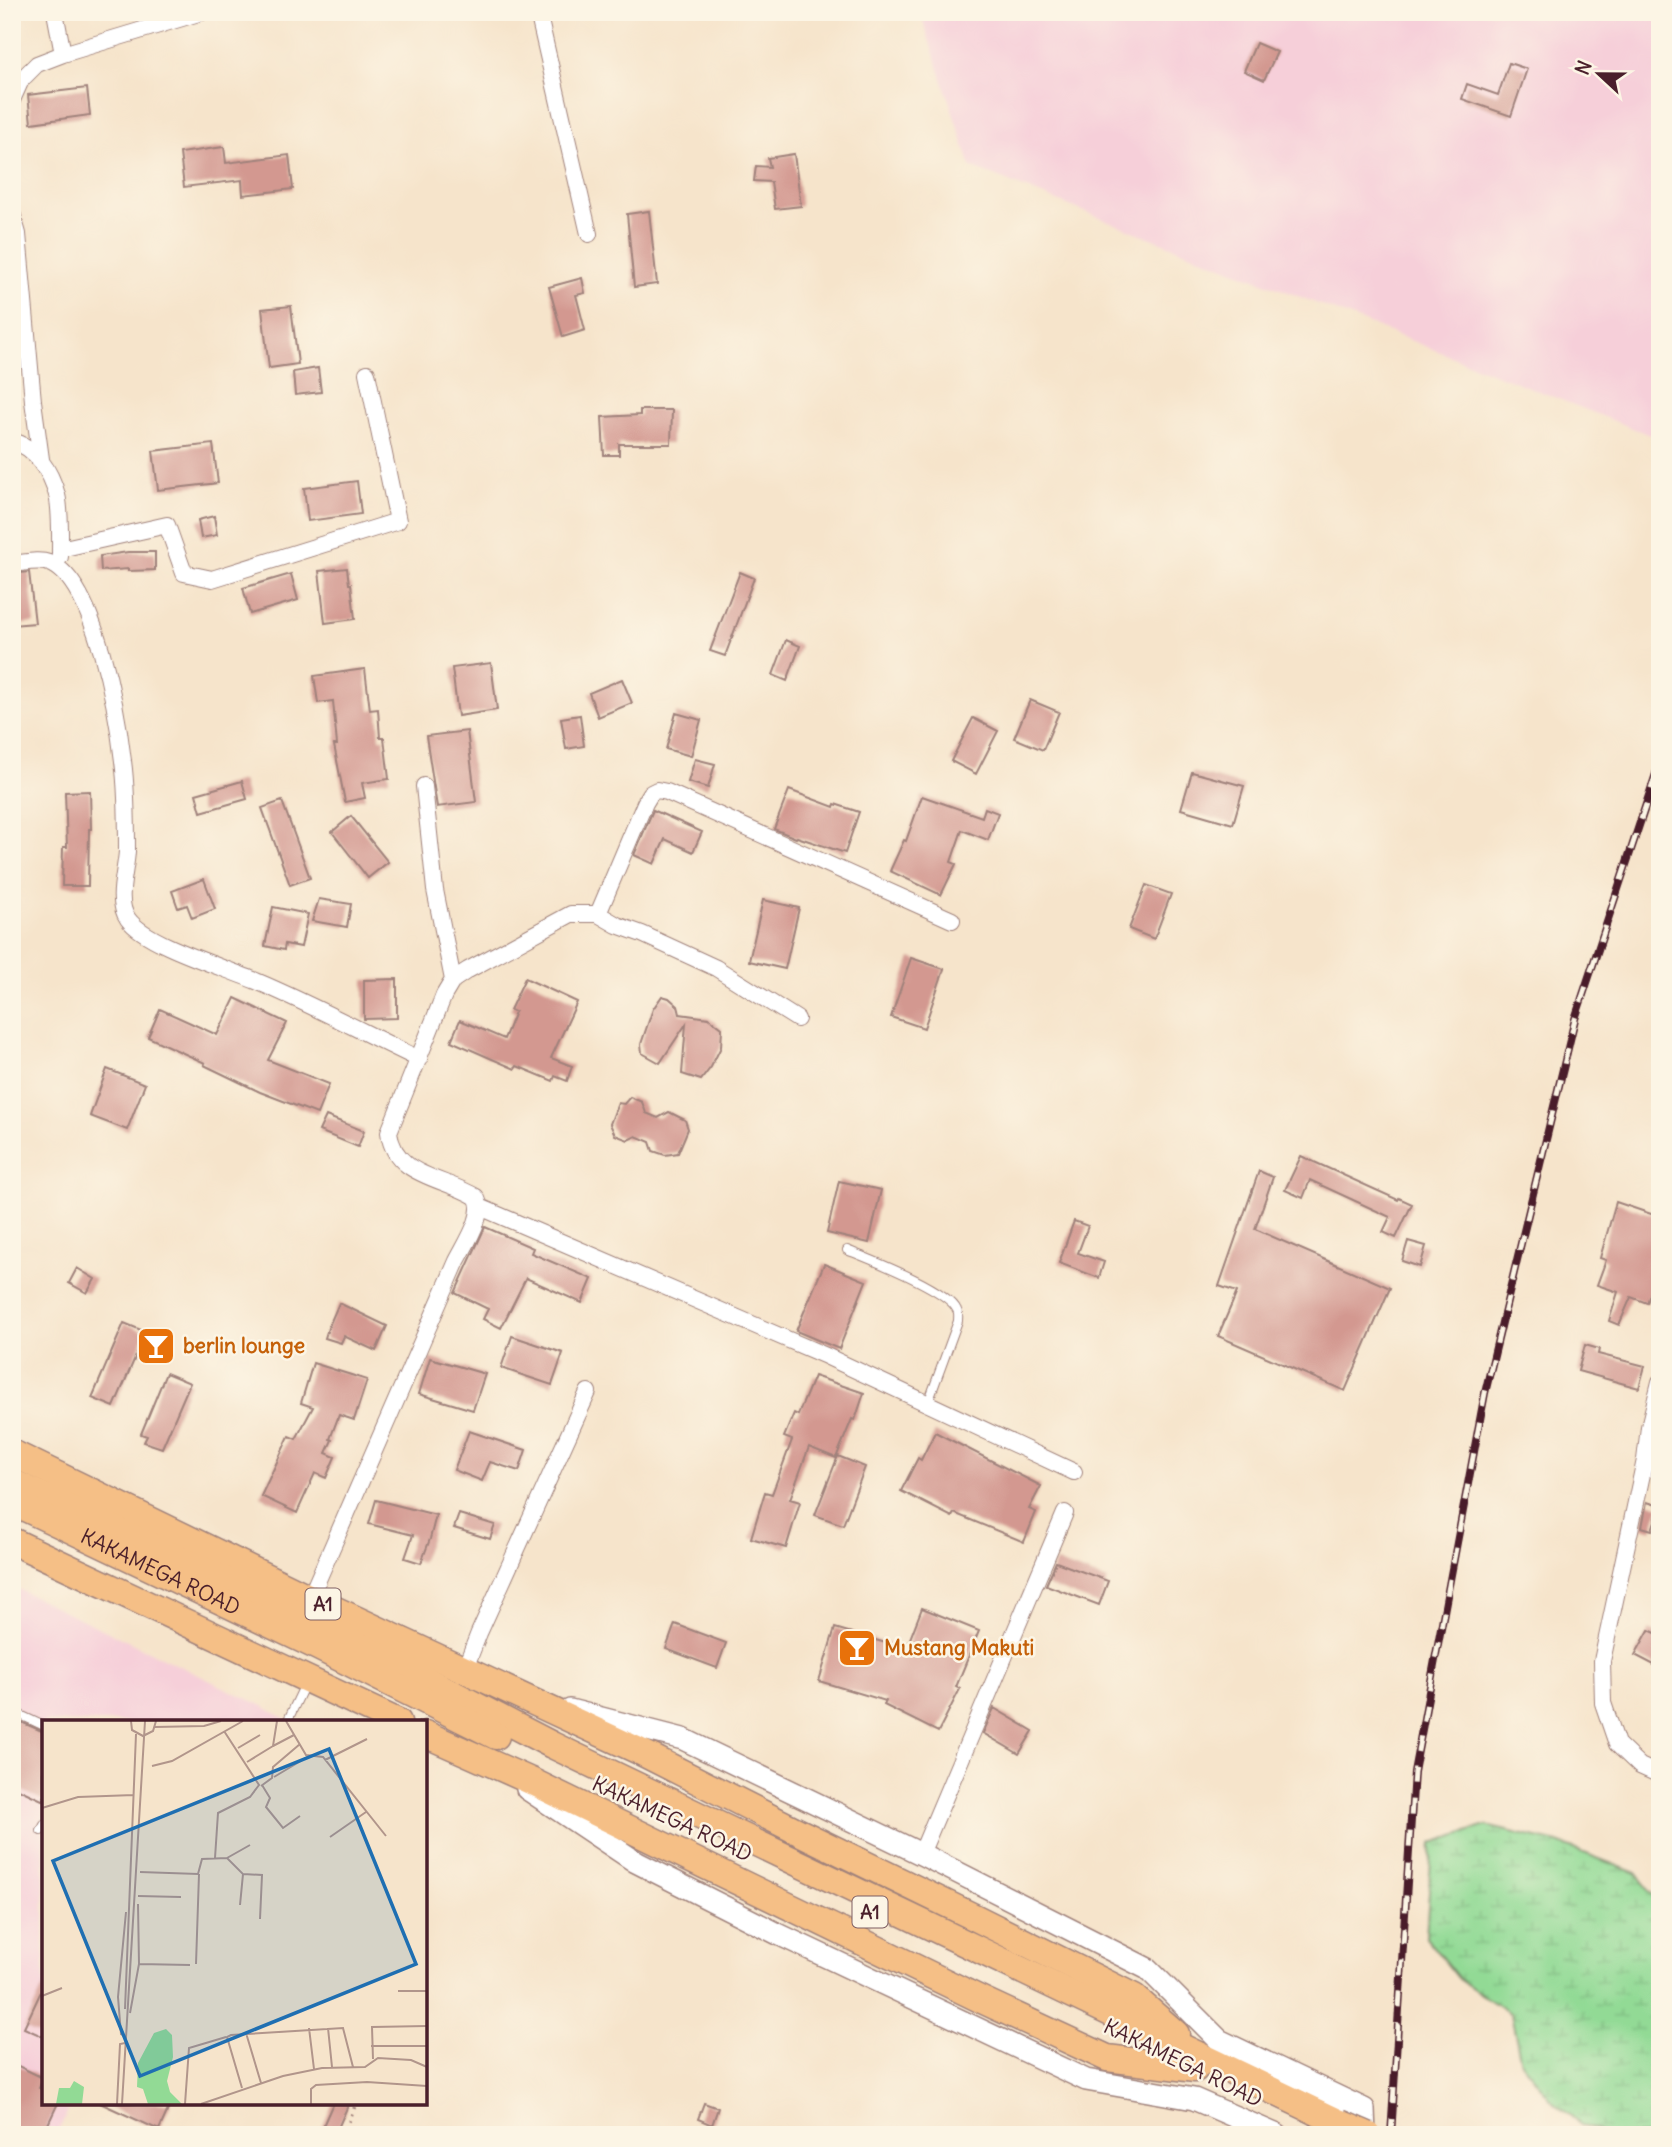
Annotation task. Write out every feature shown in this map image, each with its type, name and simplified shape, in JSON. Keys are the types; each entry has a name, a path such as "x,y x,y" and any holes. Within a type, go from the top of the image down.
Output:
{"highway":[{"name":"A1","path":"12,1453 310,1598 637,1750 1134,1997 1198,2063 1336,2129 1366,2135"},
{"name":"KAKAMEGA ROAD","path":"12,1482 297,1613 552,1745 1198,2063"},
{"name":"KAKAMEGA ROAD","path":"12,1502 330,1653 544,1760 1198,2063"},
{"path":"12,1541 394,1720"},
{"name":"A1","path":"427,1735 533,1782 969,1994 1107,2058 1198,2063"}],"street":[{"path":"55,12 63,54"},
{"path":"12,100 22,80 37,64 202,12"},
{"path":"538,12 589,234"},
{"path":"12,213 18,234 41,459 57,496 61,569"},
{"path":"60,549 167,525 184,573 212,579 398,522 368,373"},
{"path":"12,441 22,443 41,459"},
{"path":"12,564 49,563 61,569 81,596 105,662 123,762 127,852 122,900 125,915 135,928 161,943 257,981 419,1059"},
{"path":"424,786 435,890 453,980"},
{"path":"598,914 645,803 651,793 657,790 679,797 951,920"},
{"path":"310,1598 480,1214 479,1200 470,1193 405,1164 396,1155 389,1132 444,995 453,980 571,914 598,914 716,968 797,1019"},
{"path":"480,1207 825,1356 1074,1472"},
{"path":"1660,1382 1648,1427 1652,1462 1602,1661 1603,1703 1617,1744 1640,1766 1660,1775"},
{"path":"464,1671 588,1392"},
{"path":"921,1854 1065,1513"},
{"path":"520,1697 683,1738 1148,1969 1219,2040 1364,2109 1366,2135"},
{"path":"490,1764 636,1862 778,1934 1062,2069 1086,2080 1194,2099 1277,2135"}],"lane":[{"path":"846,1250 914,1279 947,1300 957,1310 958,1321 928,1403"},
{"path":"288,1720 307,1680"},
{"path":"12,1711 42,1725"}],"path":[{"path":"344,2135 355,2105"}],"shaded area":[{"path":"920,12 1660,12 1660,439 971,167"},
{"path":"12,1586 288,1720 42,1720 42,2105 71,2105 56,2135 12,2135"}],"green space":[{"path":"1486,1826 1558,1843 1636,1873 1660,1905 1660,2135 1607,2135 1581,2124 1553,2102 1521,2062 1511,2014 1459,1979 1426,1938 1432,1843"}],"building":[{"path":"1256,43 1277,52 1264,80 1244,71"},
{"path":"1509,63 1527,69 1511,116 1462,99 1467,84 1498,95"},
{"path":"87,88 90,115 31,123 28,95"},
{"path":"224,147 226,163 289,155 293,189 243,195 242,180 184,187 180,153"},
{"path":"794,154 801,206 775,209 771,182 754,181 756,166 770,167 768,158"},
{"path":"649,211 657,284 634,287 627,214"},
{"path":"582,278 585,293 576,295 585,330 563,337 549,287"},
{"path":"291,306 298,364 269,368 262,309"},
{"path":"318,368 321,392 295,395 293,372"},
{"path":"640,410 672,410 671,444 619,444 619,455 604,455 602,417 640,415"},
{"path":"213,444 218,483 158,490 153,451"},
{"path":"357,481 361,514 308,521 304,488"},
{"path":"214,516 217,535 201,538 198,520"},
{"path":"155,552 155,570 101,571 100,556"},
{"path":"347,568 355,619 325,623 319,571"},
{"path":"29,572 35,623 12,625 12,574"},
{"path":"740,572 754,578 725,656 710,651"},
{"path":"291,574 298,600 250,614 243,588"},
{"path":"786,640 800,646 787,681 773,675"},
{"path":"491,663 497,710 458,716 452,668"},
{"path":"365,669 370,710 378,709 380,738 384,738 389,779 362,783 365,798 345,802 334,745 337,745 333,701 318,703 314,676"},
{"path":"622,679 632,703 598,717 589,693"},
{"path":"1030,700 1059,712 1043,750 1014,738"},
{"path":"676,713 701,720 691,756 666,749"},
{"path":"580,715 584,746 566,749 561,718"},
{"path":"973,718 998,731 976,774 951,761"},
{"path":"467,731 476,802 437,807 426,736"},
{"path":"695,759 715,764 708,788 688,782"},
{"path":"1192,772 1244,786 1233,824 1181,809"},
{"path":"242,781 247,799 201,812 196,794"},
{"path":"789,790 834,807 835,804 859,812 845,853 774,829"},
{"path":"90,791 88,886 62,886 63,847 67,847 65,792"},
{"path":"922,796 982,817 985,808 998,813 988,840 962,830 951,862 956,864 941,895 890,871 904,840 906,841"},
{"path":"282,801 310,878 290,885 262,808"},
{"path":"653,810 702,832 693,852 665,839 654,864 634,855"},
{"path":"351,816 388,862 368,878 332,832"},
{"path":"204,879 215,909 192,918 187,905 178,908 172,891"},
{"path":"1146,885 1171,894 1154,939 1129,929"},
{"path":"319,899 351,904 347,927 312,921"},
{"path":"763,900 799,908 785,969 749,961"},
{"path":"273,907 308,914 301,947 285,944 284,950 265,946"},
{"path":"911,958 944,969 924,1028 891,1017"},
{"path":"525,978 577,1002 551,1058 572,1066 567,1081 555,1076 553,1081 517,1066 515,1069 451,1041 460,1020 504,1039 515,1012 510,1010"},
{"path":"397,979 397,1018 364,1019 364,980"},
{"path":"662,996 678,1006 680,1014 709,1018 722,1028 721,1047 701,1080 682,1074 686,1024 660,1063 642,1053 641,1044 653,1009"},
{"path":"235,998 287,1023 268,1060 329,1084 317,1114 260,1092 148,1037 160,1009 217,1035"},
{"path":"107,1069 145,1084 127,1130 90,1116"},
{"path":"630,1097 642,1102 646,1113 658,1118 669,1112 685,1120 688,1129 678,1153 665,1155 653,1151 650,1142 636,1136 628,1140 615,1135 610,1124 618,1103 624,1104"},
{"path":"326,1116 364,1131 358,1147 319,1131"},
{"path":"1301,1156 1412,1204 1396,1238 1383,1232 1390,1217 1310,1180 1303,1198 1285,1190"},
{"path":"1259,1171 1273,1177 1255,1229 1390,1288 1345,1391 1218,1336 1237,1292 1219,1286"},
{"path":"839,1181 881,1190 869,1243 827,1233"},
{"path":"1616,1202 1660,1217 1654,1244 1660,1246 1660,1278 1656,1277 1647,1303 1631,1297 1619,1325 1609,1321 1618,1292 1597,1285 1606,1260 1600,1258"},
{"path":"1074,1221 1088,1226 1078,1253 1104,1262 1099,1278 1059,1263"},
{"path":"485,1227 533,1248 531,1253 592,1279 582,1303 526,1278 501,1328 483,1319 488,1309 455,1293"},
{"path":"1408,1241 1426,1246 1420,1267 1402,1261"},
{"path":"824,1264 866,1281 839,1349 796,1331"},
{"path":"77,1268 95,1279 87,1293 69,1283"},
{"path":"339,1303 387,1326 376,1351 344,1336 341,1343 325,1338"},
{"path":"124,1323 146,1332 114,1407 92,1398"},
{"path":"512,1336 563,1353 552,1385 501,1368"},
{"path":"1585,1345 1599,1349 1598,1354 1645,1366 1639,1388 1578,1371"},
{"path":"430,1358 485,1374 473,1410 419,1394"},
{"path":"313,1363 367,1380 354,1420 339,1415 326,1453 335,1457 326,1478 315,1473 297,1513 261,1496 289,1436 296,1439 313,1407 301,1403"},
{"path":"166,1373 190,1383 162,1448 144,1442 147,1436 141,1434"},
{"path":"814,1376 864,1393 855,1420 852,1419 836,1458 809,1447 790,1499 800,1502 786,1548 751,1538 765,1492 772,1494 792,1440 784,1437 794,1413 798,1415"},
{"path":"469,1431 526,1450 519,1471 490,1462 482,1481 454,1470"},
{"path":"935,1432 1041,1486 1029,1509 1036,1512 1024,1542 954,1513 952,1517 901,1491"},
{"path":"838,1456 865,1467 843,1525 815,1515"},
{"path":"376,1500 436,1515 421,1563 405,1558 413,1535 369,1524"},
{"path":"1647,1502 1660,1506 1652,1530 1642,1527"},
{"path":"459,1514 495,1525 490,1539 454,1528"},
{"path":"1056,1562 1108,1581 1099,1605 1046,1585"},
{"path":"922,1608 979,1631 956,1687 960,1689 938,1732 884,1705 886,1701 819,1681 835,1628 906,1649"},
{"path":"675,1624 726,1643 717,1668 666,1649"},
{"path":"1649,1630 1660,1635 1660,1668 1635,1655"},
{"path":"994,1708 1033,1731 1019,1754 983,1733"},
{"path":"12,1718 42,1731 42,1800 12,1786"},
{"path":"42,1989 42,2036 24,2028"},
{"path":"12,2063 42,2078 39,2088 42,2089 42,2105 57,2105 43,2135 12,2135"},
{"path":"704,2103 718,2108 712,2125 698,2119"},
{"path":"104,2105 170,2105 159,2130"},
{"path":"332,2105 348,2105 335,2135 319,2135"}],"railway":[{"path":"1391,2135 1414,1772 1485,1393 1575,1019 1660,762"}],"place":[{"name":"berlin lounge","path":"156,1346"},
{"name":"Mustang Makuti","path":"857,1648"}]}
